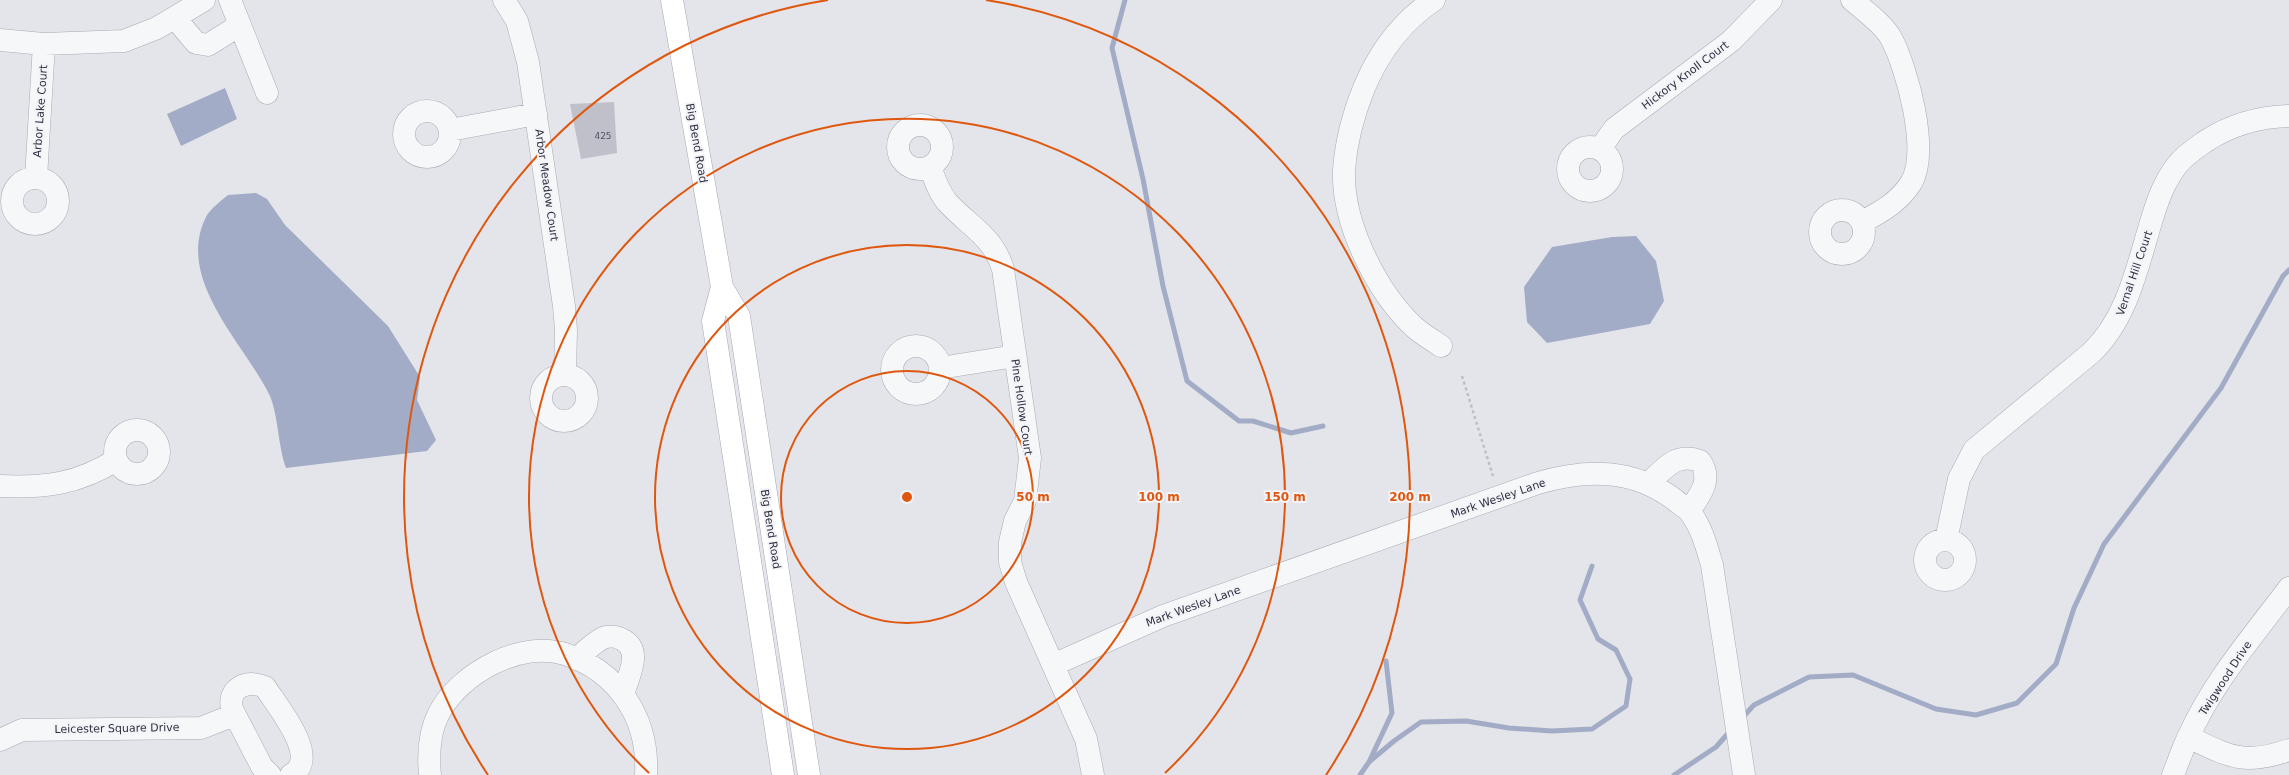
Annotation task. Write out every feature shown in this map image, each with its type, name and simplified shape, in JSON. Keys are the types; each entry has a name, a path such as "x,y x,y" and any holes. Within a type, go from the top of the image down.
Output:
{"main road":[{"name":"Big Bend Road","path":"672,0 722,287 739,316 809,775"},
{"name":"Big Bend Road","path":"722,287 713,321 783,775"}],"street":[{"path":"0,40 44,44 124,41 157,28 204,0"},
{"path":"230,0 267,93"},
{"name":"Arbor Meadow Court","path":"504,0 517,21 525,45 564,306 566,330 565,374"},
{"path":"1434,0 1408,22 1388,42 1376,60 1351,125 1344,172 1348,206 1365,258 1387,295 1414,327 1441,346"},
{"name":"Hickory Knoll Court","path":"1600,150 1614,129 1731,41 1770,0"},
{"path":"1852,0 1891,37 1909,83 1917,131 1916,167 1912,181 1904,194 1887,209 1862,222"},
{"path":"175,18 196,43 208,45 240,25"},
{"name":"Arbor Lake Court","path":"36,178 44,44"},
{"path":"450,130 536,114"},
{"name":"Vernal Hill Court","path":"1946,540 1959,479 1974,450 2091,353 2105,340 2117,321 2127,300 2158,201 2166,182 2178,164 2194,149 2235,125 2256,118 2289,116"},
{"name":"Pine Hollow Court","path":"930,167 940,191 948,203 989,241 999,254 1004,269 1030,458 1025,501 1015,521 1010,542 1010,562 1016,582 1086,739 1093,775"},
{"path":"940,368 1015,356"},
{"path":"1649,483 1674,460 1683,457 1700,461 1704,467 1706,484 1689,511"},
{"path":"0,486 47,486 61,483 96,472 116,460"},
{"name":"Mark Wesley Lane","path":"1053,665 1164,616 1538,484 1560,477 1600,475 1636,478 1649,483 1689,511 1707,548 1712,565 1744,775"},
{"name":"Twigwood Drive","path":"2173,775 2188,737 2228,669 2289,588"},
{"path":"576,659 603,638 610,636 625,640 630,645 634,658 623,694"},
{"path":"430,775 430,738 439,713 456,689 478,672 509,656 545,651 564,654 597,669 623,694 642,728 647,755 646,775"},
{"path":"270,775 262,767 234,715 230,701 238,688 250,683 265,687 299,740 302,751 300,767 291,775"},
{"name":"Leicester Square Drive","path":"0,740 22,730 201,728 234,715"},
{"path":"2188,737 2231,757 2248,759 2289,750"}],"path":[{"path":"1462,376 1493,476"}],"water":[{"path":"225,88 237,119 181,146 167,114"},
{"path":"256,193 267,199 285,225 388,326 420,377 417,400 436,440 427,451 286,468 281,450 272,401 258,374 216,309 205,287 199,264 199,240 206,217 210,211 228,195"},
{"path":"1636,236 1656,261 1664,301 1650,324 1547,343 1527,322 1524,287 1552,247 1612,237"}],"building":[{"path":"614,102 617,153 581,159 570,104"}],"waterway":[{"path":"1125,0 1112,48 1143,179 1163,286 1187,381 1239,421 1253,421 1291,433 1323,426"},
{"path":"1742,718 1754,705 1809,677 1853,675 1936,709 1976,715 2017,703 2056,664 2074,608 2104,544 2221,388 2283,276 2289,270"},
{"path":"1369,762 1394,741 1421,722 1466,721 1509,728 1552,731 1592,729 1626,706 1630,679 1616,650 1598,639 1580,600 1592,566"},
{"path":"1360,775 1369,762 1392,713 1386,661"},
{"path":"1674,775 1716,747 1731,730"}]}
